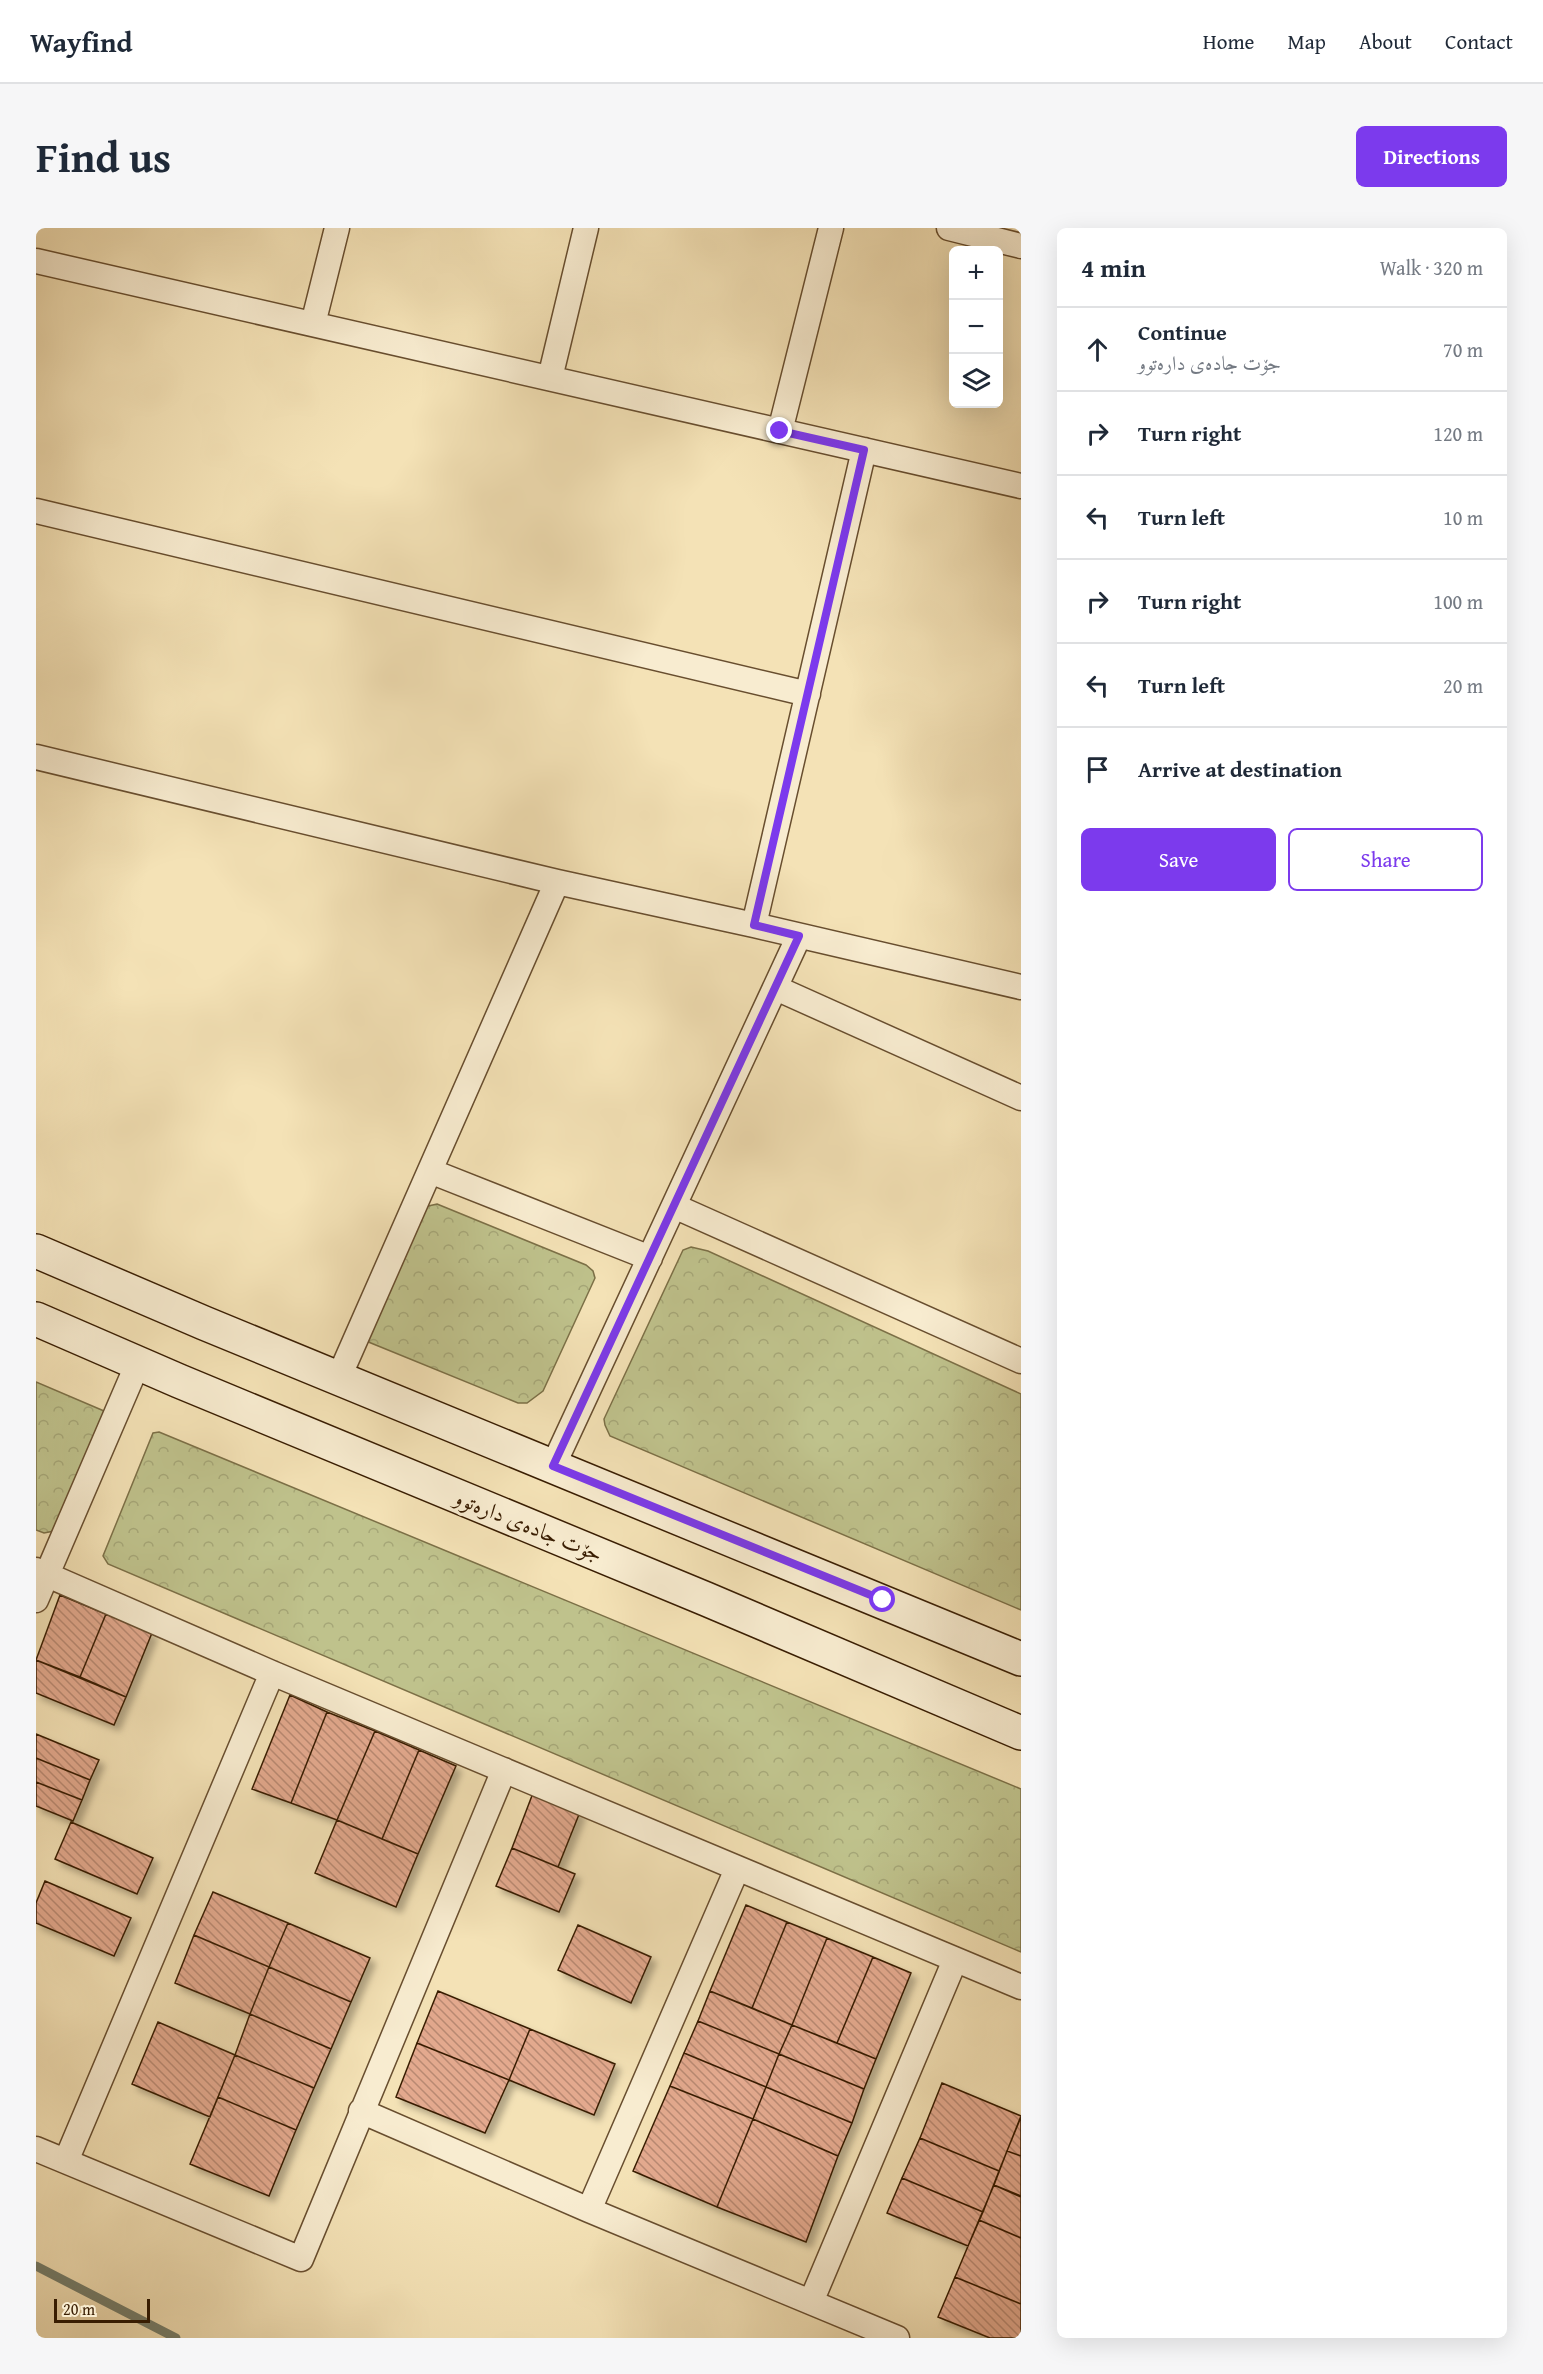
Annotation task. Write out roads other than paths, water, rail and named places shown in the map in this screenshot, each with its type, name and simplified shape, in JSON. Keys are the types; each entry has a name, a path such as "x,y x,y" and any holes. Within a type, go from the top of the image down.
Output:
{"main road":[{"path":"36,1251 1021,1659"},
{"name":"جۆت جادەی دارەتوو","path":"36,1319 1021,1733"}],"street":[{"path":"313,324 337,228"},
{"path":"550,378 586,228"},
{"path":"780,431 831,228"},
{"path":"950,228 1021,246"},
{"path":"36,261 1021,486"},
{"path":"754,925 864,450"},
{"path":"36,511 807,694"},
{"path":"36,757 557,882 1021,987"},
{"path":"339,1377 557,882"},
{"path":"553,1466 799,936"},
{"path":"776,988 1021,1098"},
{"path":"430,1171 650,1258"},
{"path":"674,1206 1021,1361"},
{"path":"36,1600 42,1572 138,1363"},
{"path":"42,1572 272,1673 1021,1988"},
{"path":"66,2161 272,1673"},
{"path":"36,2149 301,2259 504,1770"},
{"path":"589,2210 737,1869"},
{"path":"811,2302 955,1960"},
{"path":"361,2111 589,2210 897,2338"}],"waterway":[{"path":"36,2266 176,2338"}]}
